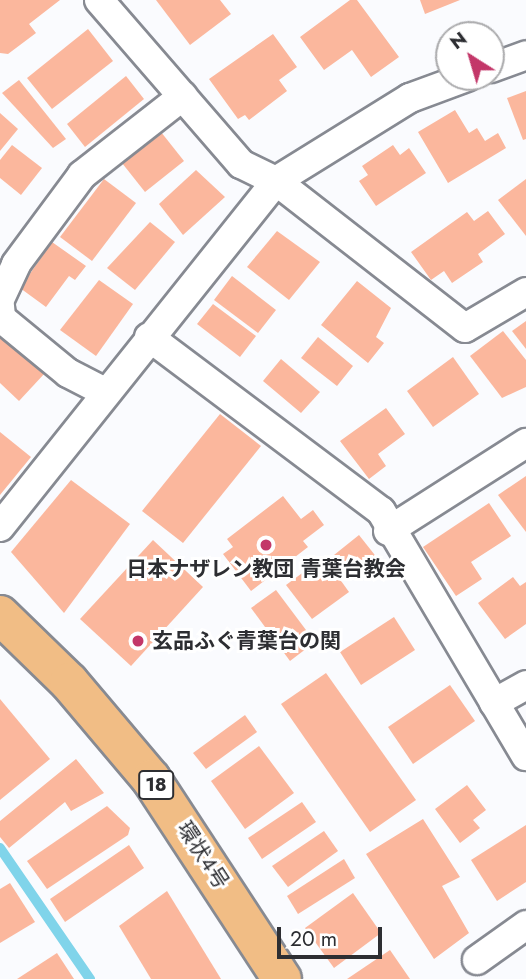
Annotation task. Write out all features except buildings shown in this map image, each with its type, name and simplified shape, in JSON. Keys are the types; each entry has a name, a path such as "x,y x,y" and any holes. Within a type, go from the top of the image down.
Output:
{"main road":[{"name":"環状4号","path":"0,615 69,682 151,779 282,979"}],"street":[{"path":"99,0 241,164 276,181 465,328 526,292"},
{"path":"505,63 526,55"},
{"path":"0,527 105,392 276,181 410,98 435,89"},
{"path":"0,299 16,264 82,175 183,96"},
{"path":"0,306 1,318 10,326 68,373 105,392"},
{"path":"149,337 381,511 388,531 526,756"},
{"path":"388,531 526,443"},
{"path":"494,703 526,685"},
{"path":"477,960 526,925"}],"waterway":[{"path":"0,848 90,979"}],"place":[{"name":"日本ナザレン教団 青葉台教会","path":"266,545"},
{"name":"玄品ふぐ青葉台の関","path":"138,641"}]}
